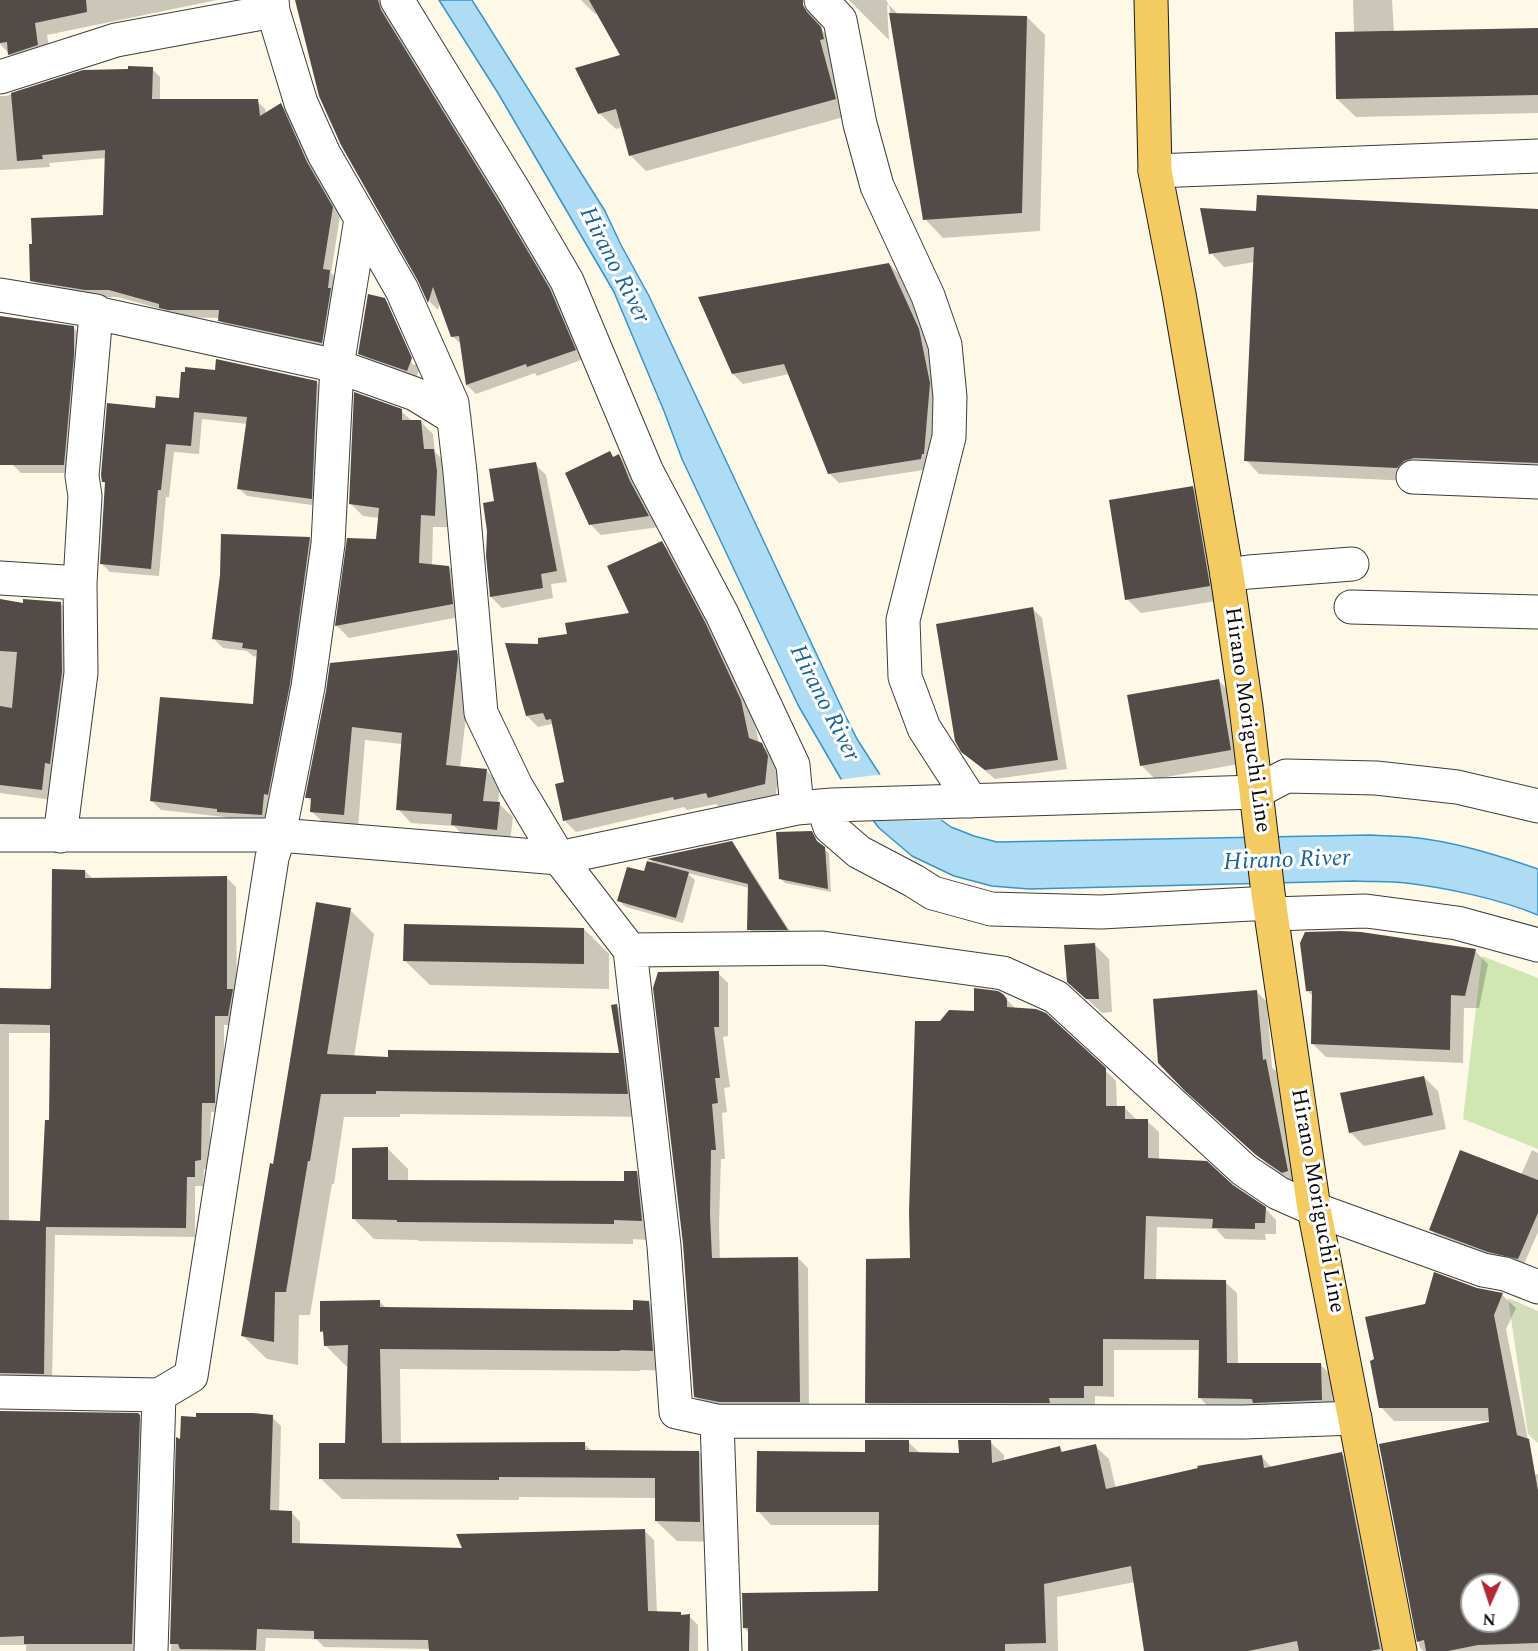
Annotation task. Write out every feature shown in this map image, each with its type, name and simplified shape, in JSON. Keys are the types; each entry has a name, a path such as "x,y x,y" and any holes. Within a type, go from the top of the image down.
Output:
{"main road":[{"name":"Hirano Moriguchi Line","path":"1151,0 1155,171 1179,294 1227,575 1270,903 1314,1209 1400,1651"}],"street":[{"path":"397,0 567,281 647,472 722,614 793,765 830,827 859,852 933,893 991,909 1101,912 1270,903 1366,911 1457,923 1538,945"},
{"path":"821,0 840,20 860,124 876,186 928,296 945,345 950,396 949,437 903,620 905,677 924,728 971,793"},
{"path":"0,77 116,40 273,6 301,103 324,154 402,290 453,403 481,713 516,786 560,858 630,950 664,1246 676,1412 717,1421 1244,1422 1355,1418"},
{"path":"1155,171 1538,156"},
{"path":"0,1392 159,1395 191,1376 272,858 279,835 308,687 328,544 337,366 361,219"},
{"path":"0,295 96,311 96,313 337,366 415,394 454,418"},
{"path":"60,836 81,673 80,583 86,496 82,476 96,313"},
{"path":"1413,477 1538,482"},
{"path":"1227,575 1352,564"},
{"path":"0,578 80,583"},
{"path":"1351,607 1538,612"},
{"path":"0,835 279,835 560,858 817,806 928,803 971,793 1258,806 1286,776 1376,778 1456,787 1538,806"},
{"path":"630,950 822,948 1003,973 1056,997 1244,1170 1278,1193 1314,1209 1483,1270 1505,1274 1538,1287"},
{"path":"151,1651 159,1395"},
{"path":"717,1421 724,1651"}],"green space":[{"path":"1482,956 1538,978 1538,1149 1463,1119"},
{"path":"1508,1298 1538,1311 1538,1443 1528,1434"}],"water":[{"name":"Hirano River","path":"439,0 472,0 605,211 649,296 845,715 857,739 882,778 951,827 997,842 1371,835 1409,837 1458,845 1538,869 1538,915 1473,895 1394,882 1029,889 992,886 954,876 912,856 879,828 841,779 798,705 682,459 614,292 498,93"}],"pier":[{"path":"883,774 946,820 870,821 838,780"}],"building":[{"path":"0,0 86,0 87,12 35,23 38,45 8,55 7,42 0,43"},
{"path":"295,0 378,0 381,10 550,289 576,350 527,367 526,364 466,385 459,336 451,337 433,287 428,303 418,281 341,145 319,96"},
{"path":"589,0 803,0 807,12 821,27 824,39 820,40 836,99 629,156 616,109 598,114 575,68 620,55"},
{"path":"889,13 1027,16 1022,213 923,220"},
{"path":"1538,28 1538,95 1336,99 1335,32"},
{"path":"128,66 153,67 152,99 258,99 260,116 281,103 307,162 333,207 323,269 330,270 328,288 331,288 322,343 218,321 219,310 168,310 159,308 159,304 109,290 85,290 30,281 31,218 103,215 105,150 42,155 43,159 17,161 11,93 83,70 128,69"},
{"path":"1257,195 1538,209 1538,463 1414,458 1404,461 1397,468 1244,461 1254,247 1209,254 1200,208 1256,211"},
{"path":"889,263 919,329 930,383 924,454 921,459 828,474 784,364 732,374 698,297"},
{"path":"368,294 385,298 412,358 407,371 358,354"},
{"path":"0,316 74,326 74,355 64,465 0,465"},
{"path":"216,359 317,381 312,499 237,489 247,417 194,412 191,446 166,444 161,490 158,490 151,569 100,564 105,482 102,482 101,475 107,403 155,408 156,396 179,398 181,372 185,372 185,367 215,370"},
{"path":"354,392 402,409 402,420 421,420 424,449 434,449 437,471 435,516 421,515 419,563 449,566 453,604 335,626 347,538 376,539 379,508 349,504"},
{"path":"610,451 613,457 619,454 630,481 649,516 589,525 565,473"},
{"path":"536,462 557,571 541,574 543,588 490,597 486,556 487,531 483,503 494,501 489,469"},
{"path":"1193,486 1210,586 1125,600 1109,500"},
{"path":"221,534 310,537 290,684 268,795 264,794 262,815 217,812 217,809 150,801 160,697 253,704 257,650 242,648 243,643 212,639 220,575"},
{"path":"662,541 705,622 741,700 749,738 762,743 768,756 765,784 708,798 706,793 674,800 673,797 563,821 555,784 564,782 551,719 546,720 543,713 526,716 505,643 538,644 538,638 567,634 565,623 629,613 607,566"},
{"path":"0,599 23,603 23,599 61,602 62,672 50,764 45,763 42,790 0,785 0,706 12,708 17,652 0,651"},
{"path":"1033,607 1058,760 985,770 961,752 955,741 936,624"},
{"path":"457,650 458,659 446,765 487,769 483,801 500,802 497,830 451,825 452,814 396,810 402,733 352,727 344,815 310,812 311,798 305,798 330,663"},
{"path":"1219,679 1231,750 1140,766 1127,695"},
{"path":"812,831 817,841 825,847 828,889 779,879 776,832"},
{"path":"732,841 788,930 747,930 748,884 647,859"},
{"path":"647,861 689,872 676,918 617,901 627,867 644,871"},
{"path":"52,869 85,870 85,878 227,876 227,989 233,989 228,1016 215,1016 215,1103 202,1103 201,1160 195,1161 195,1177 187,1177 186,1228 46,1227 44,1374 0,1373 0,1220 40,1221 45,1120 49,1120 50,1025 0,1024 0,988 50,989 51,987"},
{"path":"316,902 351,908 327,1054 388,1057 388,1050 619,1053 611,1005 617,1004 628,1094 376,1091 376,1094 321,1094 286,1292 275,1292 274,1342 241,1336 270,1163 273,1164"},
{"path":"404,924 584,928 584,964 403,961"},
{"path":"1341,931 1476,949 1465,996 1451,995 1450,1050 1311,1044 1312,991 1306,991 1300,943 1305,932"},
{"path":"1095,943 1099,999 1086,999 1067,982 1064,945"},
{"path":"719,971 719,1027 714,1027 720,1078 715,1078 718,1103 712,1104 716,1150 711,1150 712,1258 798,1257 800,1402 719,1402 694,1397 683,1244 653,988 658,972"},
{"path":"974,988 998,991 1007,999 1007,1007 1036,1009 1046,1013 1106,1068 1106,1106 1125,1106 1125,1119 1148,1119 1148,1158 1207,1161 1233,1185 1266,1207 1265,1223 1255,1223 1255,1229 1212,1228 1213,1219 1146,1216 1144,1279 1226,1280 1227,1363 1321,1363 1322,1400 1253,1403 1252,1399 1198,1398 1199,1340 1103,1339 1103,1386 1084,1386 1084,1398 1049,1398 1050,1403 865,1403 866,1259 910,1258 909,1211 915,1021 940,1021 949,1010 974,1011"},
{"path":"1257,990 1263,1060 1266,1059 1288,1171 1282,1173 1256,1155 1185,1091 1158,1063 1153,999"},
{"path":"1424,1076 1433,1115 1349,1133 1340,1093"},
{"path":"388,1147 388,1180 624,1181 624,1171 637,1171 642,1221 614,1220 614,1224 397,1222 397,1220 352,1219 352,1148"},
{"path":"1460,1150 1538,1180 1538,1213 1518,1259 1488,1252 1429,1230"},
{"path":"1434,1272 1477,1288 1503,1293 1494,1315 1517,1435 1529,1439 1538,1491 1538,1643 1478,1645 1448,1651 1426,1651 1424,1640 1417,1642 1379,1444 1489,1422 1488,1408 1379,1408 1370,1361 1374,1359 1365,1317 1425,1304"},
{"path":"380,1300 380,1307 633,1310 633,1300 649,1301 653,1351 380,1349 382,1443 585,1442 585,1450 699,1451 700,1522 655,1521 655,1478 319,1479 319,1443 345,1443 348,1345 324,1346 323,1331 320,1332 320,1301"},
{"path":"0,1411 138,1413 140,1415 132,1644 24,1644 24,1636 0,1637"},
{"path":"196,1413 273,1415 270,1510 292,1511 292,1543 462,1548 456,1534 645,1529 648,1611 690,1614 689,1651 429,1651 428,1640 314,1639 314,1631 257,1629 256,1650 180,1649 178,1644 170,1644 176,1437 180,1439 181,1416 196,1417"},
{"path":"865,1440 909,1440 909,1452 959,1453 958,1440 991,1440 992,1463 1060,1446 1061,1452 1096,1444 1106,1489 1198,1468 1197,1466 1262,1455 1264,1468 1342,1452 1380,1649 1299,1651 1297,1641 1248,1651 1144,1651 1131,1566 1044,1584 1046,1643 1005,1644 1005,1651 748,1651 748,1628 743,1628 742,1593 878,1591 879,1512 756,1512 757,1451 865,1452"}]}
